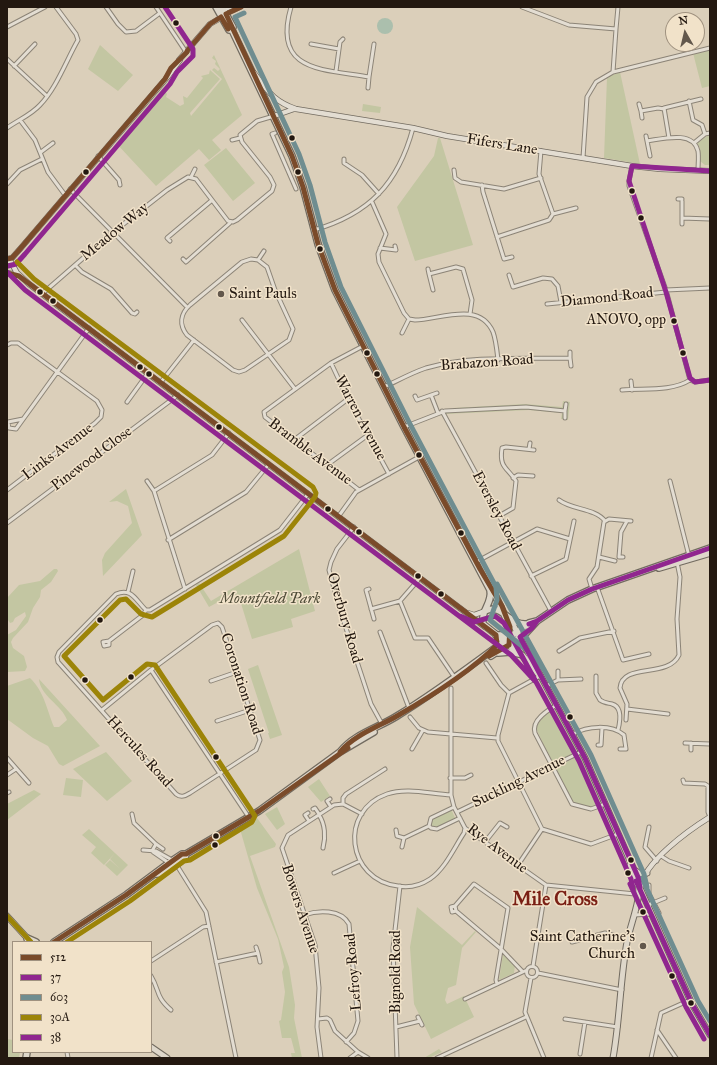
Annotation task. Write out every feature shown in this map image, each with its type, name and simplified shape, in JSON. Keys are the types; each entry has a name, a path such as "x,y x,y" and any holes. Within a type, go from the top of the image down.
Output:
{"highway":[{"path":"216,7 222,12 233,27 232,30 293,158 303,187 314,230 335,290 419,457 476,562 489,582 509,621 514,638 523,656 531,664"},
{"path":"485,661 537,621 568,600 594,588 689,557 710,548"},
{"path":"689,557 710,553"},
{"path":"480,569 491,595 490,603 485,610 482,620 486,628 496,635 502,636 507,633 509,621"},
{"path":"485,610 496,608 504,612"},
{"path":"509,621 519,624 537,621"},
{"path":"56,941 156,874 157,871 185,858 186,854 258,811 340,752 345,746 356,738 380,726 455,678 496,654 529,623"},
{"path":"496,635 514,638"},
{"path":"485,661 497,645 496,635"},
{"path":"514,638 519,648 540,676"},
{"path":"496,654 510,652 523,656"},
{"path":"51,941 63,936"},
{"path":"60,941 63,936"}],"main road":[{"path":"514,638 540,676 573,734 629,860 635,870 640,888 628,939 613,1058"},
{"path":"629,860 631,872 648,905 690,1000 710,1035"},
{"path":"635,870 639,873 647,873"},
{"path":"7,916 29,941"},
{"path":"152,1048 167,1058"}],"street":[{"path":"7,27 45,7"},
{"path":"7,128 34,111 47,96 78,40 76,34 56,7"},
{"path":"106,7 118,24 126,32 136,31 160,13"},
{"path":"156,7 187,52"},
{"path":"231,7 222,12 214,20 16,254 7,259 19,276 162,382 486,628"},
{"path":"222,12 241,7"},
{"path":"291,7 286,26 286,35 290,50 297,59 316,68 369,77"},
{"path":"522,7 569,25 616,29"},
{"path":"613,72 618,7"},
{"path":"336,71 340,42 343,39"},
{"path":"14,66 35,44"},
{"path":"311,44 339,49"},
{"path":"368,88 374,44"},
{"path":"583,158 588,97 596,82 613,72 710,48"},
{"path":"7,61 47,96"},
{"name":"Fifers Lane","path":"252,70 274,98 284,105 296,109 413,128 436,134 632,166 660,169 710,171"},
{"path":"640,111 658,108 664,109 689,101 701,99"},
{"path":"689,101 693,120 702,126 705,134"},
{"path":"639,104 642,118"},
{"name":"Fifers Lane","path":"274,116 296,109"},
{"path":"664,109 669,138"},
{"path":"240,138 242,133 255,123 274,116"},
{"path":"20,120 35,140 48,172 65,195"},
{"path":"314,230 343,220 372,202 400,166 413,128"},
{"path":"275,133 272,134 296,186"},
{"path":"694,143 705,134 710,133"},
{"path":"646,136 650,156"},
{"path":"232,140 240,138"},
{"path":"184,262 230,223 237,220 272,191 274,185 273,181 240,138"},
{"path":"648,141 669,138 684,138 694,143 698,150 698,170"},
{"path":"41,152 53,143"},
{"path":"541,151 539,172 553,214"},
{"path":"98,156 120,185"},
{"path":"285,161 293,158"},
{"path":"7,184 20,170 42,159"},
{"path":"344,163 362,175 379,194"},
{"path":"632,166 629,181 630,186 666,291 690,380"},
{"path":"195,169 191,177 196,179 211,201 230,223"},
{"path":"454,170 458,180 482,185 498,186 507,189 541,178"},
{"name":"Meadow Way","path":"43,293 112,233 167,190 191,177"},
{"path":"482,185 504,259 512,257"},
{"path":"70,189 187,308"},
{"path":"678,199 682,200 682,224"},
{"path":"164,241 169,240 211,201"},
{"path":"372,202 386,237 378,254 379,262 404,314 409,319 418,320 459,313 470,314 484,321 491,329 498,360"},
{"path":"497,237 549,220 553,214 576,208"},
{"path":"682,218 710,219"},
{"path":"380,248 396,248 398,254"},
{"path":"258,260 264,251"},
{"path":"16,254 12,266 7,273 19,276"},
{"path":"251,259 258,260 267,267 275,290 293,329 288,340 245,370 238,372 233,370 184,331 182,326 183,315 187,308 242,262 251,259"},
{"path":"75,265 82,272 111,290 128,310 137,314"},
{"path":"429,274 456,267 463,269 472,300 470,314"},
{"path":"428,269 433,290"},
{"path":"509,275 513,289 543,278 552,279 558,286 561,302"},
{"name":"Diamond Road","path":"547,304 666,291 710,288"},
{"path":"402,333 409,319"},
{"path":"242,320 295,389"},
{"path":"23,419 8,422 9,428 16,429 89,328"},
{"path":"162,382 194,340"},
{"name":"Links Avenue","path":"7,345 11,343 18,343 99,402 102,410 101,417 7,490"},
{"name":"Bramble Avenue","path":"359,490 265,417 264,412 331,363 363,346"},
{"path":"570,352 571,366"},
{"name":"Brabazon Road","path":"384,388 419,370 438,365 498,360 570,358"},
{"name":"Warren Avenue","path":"331,363 348,399 389,474"},
{"path":"127,402 148,373"},
{"path":"622,390 681,384 690,380 695,382 710,380"},
{"path":"631,382 632,390"},
{"path":"417,400 437,393"},
{"name":"Pinewood Close","path":"7,523 178,395"},
{"path":"431,395 438,413"},
{"path":"415,396 418,404"},
{"path":"294,440 348,399"},
{"path":"565,418 566,404"},
{"path":"404,428 442,412 526,407 565,411"},
{"name":"Eversley Road","path":"442,412 551,611"},
{"path":"154,491 212,454 229,433"},
{"path":"327,464 368,435"},
{"path":"529,449 530,443"},
{"path":"499,516 513,508 516,481 509,474 501,460 502,448 506,447 534,450"},
{"path":"338,516 359,490 419,457"},
{"path":"168,540 246,492 269,463"},
{"path":"513,478 518,475 533,476"},
{"path":"147,481 154,491 184,588"},
{"path":"670,481 689,557"},
{"path":"109,641 143,615 146,610 150,610 280,530 309,493"},
{"path":"559,500 600,516 605,521"},
{"path":"605,521 609,519 629,521 621,532 617,558 611,565"},
{"path":"531,576 566,559 574,521"},
{"path":"605,521 596,570 590,579 614,630 623,660 649,654"},
{"name":"Overbury Road","path":"354,527 337,549 330,562 329,570 341,613 371,704 376,713 380,726"},
{"path":"476,562 537,529 570,538"},
{"path":"599,558 617,558"},
{"path":"626,720 626,699 620,688 623,679 630,674 669,666 679,655 678,619 680,577 677,561"},
{"path":"133,571 128,592 134,596 146,610"},
{"path":"371,609 400,601 420,578"},
{"path":"366,590 374,619"},
{"name":"Hercules Road","path":"128,592 120,592 111,597 59,652 57,657 58,662 178,796 185,796 220,773"},
{"path":"400,601 417,642"},
{"path":"463,610 471,614 485,610"},
{"name":"Coronation Road","path":"151,670 212,625 218,623 222,627 260,740 256,750 220,773"},
{"path":"559,651 580,638 614,630"},
{"path":"380,632 409,708"},
{"path":"415,638 428,638 455,678"},
{"path":"485,661 509,693"},
{"path":"102,710 151,670 248,816"},
{"path":"558,671 558,680"},
{"path":"211,681 237,672"},
{"path":"540,676 509,693 498,738 542,829 591,844 618,834"},
{"path":"590,680 596,678 596,692 600,700 616,706 618,709 620,723 618,730"},
{"path":"546,686 558,680 581,679"},
{"name":"Rye Avenue","path":"452,688 450,795 454,807 465,828 546,885"},
{"path":"446,699 452,699"},
{"path":"557,705 543,713 534,730 572,804 591,809 605,804"},
{"path":"627,709 668,714"},
{"path":"217,721 250,710"},
{"path":"371,716 376,713"},
{"path":"410,717 419,728 423,730 451,735 498,738"},
{"path":"573,734 584,728 618,730 624,735 626,750"},
{"path":"601,745 602,728"},
{"path":"412,749 423,730"},
{"path":"685,743 710,744"},
{"path":"691,743 691,750"},
{"path":"620,749 632,750"},
{"name":"Suckling Avenue","path":"457,812 581,752"},
{"path":"7,758 29,783"},
{"path":"7,775 16,769"},
{"path":"362,814 343,804 343,798 346,794 385,769"},
{"path":"450,778 465,778 471,775"},
{"path":"640,888 641,882 647,873 681,836 710,817 708,812 708,786 705,784 683,783"},
{"path":"450,795 406,791 389,793 372,802 362,814 358,822 354,838 360,861 373,877 382,882 400,886 414,886 423,883 435,875 464,833 465,828"},
{"path":"327,801 331,807"},
{"name":"Bowers Avenue","path":"322,1058 317,1027 319,988 315,945 282,848 288,835 331,807 343,804"},
{"path":"429,826 431,818 454,807"},
{"path":"315,808 323,822 325,838 323,848"},
{"path":"132,814 134,823 163,849"},
{"path":"305,815 309,821"},
{"path":"429,826 437,829 460,818"},
{"path":"485,842 500,823 506,827"},
{"path":"396,830 397,836 404,838 429,826"},
{"path":"649,827 645,847 657,861"},
{"path":"518,865 542,829"},
{"path":"402,847 404,838"},
{"path":"152,851 156,844"},
{"path":"143,850 152,851 173,863 182,873 202,905 209,926 236,1058"},
{"path":"662,856 668,861 688,868"},
{"path":"334,873 360,861"},
{"path":"497,984 496,980 501,949 508,908 496,898 474,884 456,906 456,911 501,949 522,971"},
{"path":"649,884 649,894 659,913"},
{"path":"465,999 533,966 546,885 633,893 632,888"},
{"name":"Bignold Road","path":"398,1058 393,948 400,886"},
{"path":"496,898 499,894"},
{"path":"648,905 665,898"},
{"name":"Lefroy Road","path":"304,915 312,912 329,912 341,916 349,924 358,1021 354,1033 346,1042"},
{"path":"634,915 652,914"},
{"path":"152,960 203,927 209,926"},
{"path":"572,942 605,933 628,939"},
{"path":"256,947 260,962"},
{"path":"216,962 258,953"},
{"path":"533,966 538,970 538,973"},
{"path":"527,970 527,975 531,978"},
{"path":"538,973 622,990"},
{"path":"531,978 535,977 538,973"},
{"path":"531,978 525,1012 544,1058"},
{"path":"152,979 157,994 163,1004 171,1010"},
{"path":"651,1058 661,1013 690,1000"},
{"path":"396,1026 421,1023 418,1017"},
{"path":"437,1058 526,1017"},
{"path":"318,1019 330,1020 335,1031 358,1052 368,1058"},
{"path":"565,1019 618,1027"},
{"path":"580,1054 585,1022"},
{"path":"657,1030 676,1058"},
{"path":"350,1058 358,1052"}],"green space":[{"path":"100,45 133,75 118,91 88,69"},
{"path":"710,48 710,86 702,88 693,53 705,52 705,49"},
{"path":"214,55 242,115 212,140 221,150 209,160 199,149 156,186 116,143 175,73 163,89 167,94 166,97 180,106 184,104 183,96 187,98 203,78 201,76 209,74 210,70 220,79 190,113 191,116 222,79 212,70 214,68 218,71 220,69 215,64 216,61 212,58"},
{"path":"620,72 640,164 604,158 607,77"},
{"path":"363,104 381,107 380,113 362,111"},
{"path":"710,134 710,165 705,165 700,161 700,148 697,143"},
{"path":"438,138 440,138 473,245 415,261 397,207 434,156"},
{"path":"226,148 255,183 233,201 204,165"},
{"path":"563,401 570,402 568,420 561,419 562,413 529,410 446,414 445,411 453,411 453,408 525,404 562,407"},
{"path":"126,489 142,535 103,576 102,560 105,553 132,523 128,506 117,501 109,502"},
{"name":"Mountfield Park","path":"299,549 315,611 291,619 293,627 252,639 239,597 231,595 209,607 196,585 199,583 211,601"},
{"path":"54,569 57,569 58,571 51,582 41,590 40,597 33,608 28,622 11,642 13,648 24,656 27,667 25,671 7,672 7,635 16,630 26,616 25,612 10,623 8,620 7,598 19,585 40,581"},
{"path":"258,665 282,735 270,739 248,669"},
{"path":"30,678 39,689 45,701 54,727 59,727 67,720 61,710 43,690 39,679 100,746 63,766 59,764 48,746 33,738 7,719 7,686"},
{"path":"554,708 576,749 575,752 555,763 551,761 536,728 545,713"},
{"path":"106,752 132,781 107,801 73,769"},
{"path":"578,756 581,757 601,805 591,808 572,803 556,770 557,767"},
{"path":"66,778 83,780 81,797 63,795"},
{"path":"319,779 330,796 321,802 308,787"},
{"path":"34,790 41,794 7,820 7,804"},
{"path":"277,807 285,824 277,830 265,814"},
{"path":"451,809 455,818 437,828 430,825 432,819"},
{"path":"257,818 276,844 275,847 250,856 289,967 295,1005 294,1018 302,1058 292,1058 291,1053 295,1053 291,1038 282,1038 279,1021 281,1020 285,992 282,972 284,967 278,939 257,888 240,829"},
{"path":"89,829 115,853 104,865 91,853 96,847 82,835"},
{"path":"115,853 128,865 117,876 105,865 110,860 120,869 110,859"},
{"path":"417,907 462,945 475,931 476,932 462,948 456,985 448,988 445,1000 447,1004 464,996 474,1017 431,1039 414,1004 410,947"},
{"path":"503,954 515,965 514,973 499,980"},
{"path":"7,1039 12,1040 12,1053 20,1053 19,1058 7,1058"},
{"path":"439,1049 442,1052 429,1058 424,1058"}],"shaded area":[{"path":"385,18 392,23 393,26 388,33 385,34 378,29 377,26 382,19"}],"transit line":[{"name":"37","path":"8,266 16,264 25,254 170,84 177,72 193,56 193,49 165,7"},
{"name":"512","path":"241,7 226,14 292,156 303,187 318,244 335,290 404,427 480,569 502,606 510,627 509,645 489,656"},
{"name":"603","path":"244,13 235,17 299,154 310,185 325,242 341,287 409,422 496,587 497,600 490,620 528,651 545,671"},
{"name":"512","path":"187,51 210,24 221,17 228,29"},
{"name":"512","path":"7,259 12,258 20,249 165,79 171,68 187,52"},
{"name":"38","path":"710,171 632,166 629,181 666,292 690,378 695,382 710,380"},
{"name":"30A","path":"17,262 34,279 313,487 316,493 315,497 284,536 152,617 141,614 126,599 120,600 64,656 103,700 147,664 155,665 255,816 252,822 190,860 184,861 130,901 69,941"},
{"name":"37","path":"7,272 25,290 511,655 535,681"},
{"name":"512","path":"7,273 19,276 496,635 497,645 475,665 410,709 359,736 340,752"},
{"name":"38","path":"529,624 537,621 568,600 592,589 710,548"},
{"name":"603","path":"497,584 591,755 644,874 647,887"},
{"name":"37","path":"460,616 474,622 495,616 504,623 579,761 631,879 633,889"},
{"name":"38","path":"537,621 532,628 520,637 585,758 638,877 640,888"},
{"name":"512","path":"56,941 126,895 182,854 186,854 259,811 348,748"},
{"name":"603","path":"642,878 698,1001 710,1021"},
{"name":"38","path":"636,881 692,1004 710,1035"},
{"name":"37","path":"630,884 686,1007 704,1039"},
{"path":"7,916 30,941"}],"place":[{"name":"Saint Pauls","path":"221,294"},
{"name":"ANOVO, opp","path":"674,321"},
{"name":"Saint Catherine's Church","path":"643,946"}],"district":[{"name":"Mile Cross","path":"555,900"}]}
